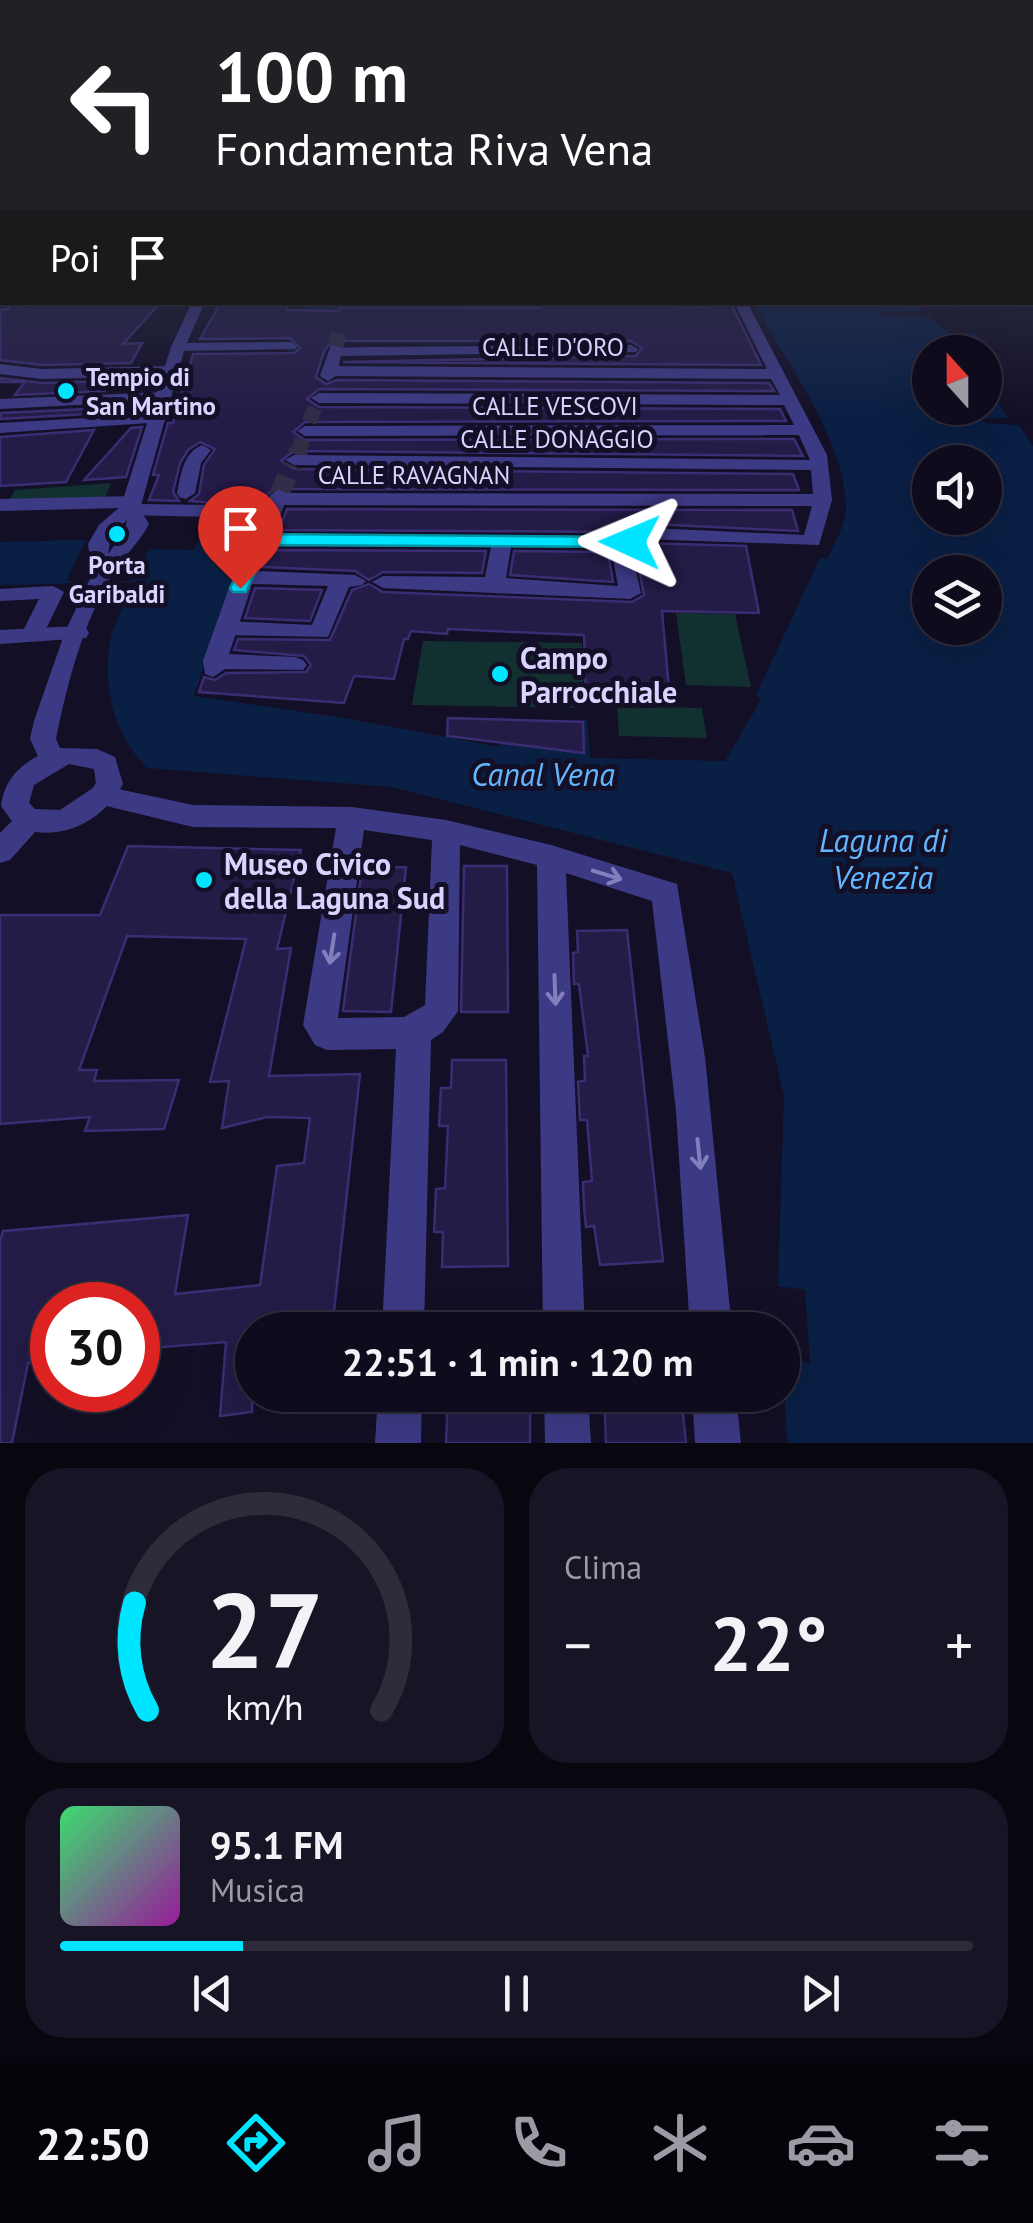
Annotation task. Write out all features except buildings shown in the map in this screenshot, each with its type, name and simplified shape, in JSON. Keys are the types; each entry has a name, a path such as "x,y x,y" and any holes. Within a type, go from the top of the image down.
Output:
{"street":[{"path":"101,578 96,556 101,532 132,506 178,347 199,305"},
{"path":"294,666 214,665 261,540 630,542 630,532 812,540 823,500 819,464 792,400 742,305"},
{"path":"178,347 290,346"},
{"path":"517,347 517,371"},
{"path":"631,349 336,350 323,387 792,400"},
{"path":"0,369 42,374 171,371"},
{"name":"CALLE D'ORO","path":"323,387 517,371 777,374"},
{"path":"0,404 166,397"},
{"path":"0,428 158,420"},
{"name":"CALLE VESCOVI","path":"306,429 806,430"},
{"path":"182,503 192,464 202,450"},
{"name":"CALLE DONAGGIO","path":"294,460 819,464"},
{"name":"CALLE RAVAGNAN","path":"550,501 568,490 568,464"},
{"name":"CALLE RAVAGNAN","path":"261,540 278,497 823,500"},
{"name":"CALLE RAVAGNAN","path":"550,501 552,540"},
{"path":"0,505 182,503 209,511"},
{"path":"53,760 44,735 101,578 139,524 132,506"},
{"path":"494,584 502,541"},
{"path":"382,582 630,593 620,542"},
{"path":"226,628 320,632 348,581 242,583"},
{"path":"0,595 54,592 32,634"},
{"path":"0,637 78,633"},
{"path":"69,756 97,758 111,774 104,796 70,819 30,820 20,814 15,796 28,775 53,760 69,756"},
{"path":"104,796 194,816 352,818 446,831 551,857 666,894 688,1042 710,1312"},
{"path":"352,818 321,1031 327,1034 414,1032 435,1020 440,1011 446,831"},
{"path":"0,852 30,820"},
{"path":"551,857 564,1312"},
{"path":"404,1312 414,1032"},
{"path":"398,1443 399,1412"},
{"path":"567,1412 568,1443"},
{"path":"715,1412 718,1443"}],"green space":[{"path":"111,483 105,498 9,501 15,490"},
{"path":"676,613 735,614 751,687 686,685"},
{"name":"Campo Parrocchiale","path":"423,641 582,643 584,708 412,705"},
{"path":"617,706 702,708 707,738 619,736"}],"water":[{"path":"305,305 341,305 328,349 249,529 194,696 500,747 498,721 587,720 590,758 725,761 761,700 756,695 820,558 827,559 846,508 843,482 825,428 754,305 918,305 923,311 881,312 884,316 930,316 948,333 975,333 912,335 912,425 1019,425 1033,446 1033,1443 787,1443 786,1412 800,1412 800,1362 810,1363 805,1290 778,1286 784,1096 732,873 391,787 147,768 118,724 108,673 113,631 137,582 0,585 0,542 155,538 149,549 194,550 302,321"}],"pier":[{"path":"155,538 133,581 66,581 86,540"}],"tunnel":[{"path":"336,348 339,330"},
{"path":"309,422 317,403"},
{"path":"299,451 304,434"},
{"path":"297,455 299,451"},
{"path":"279,495 292,465"}],"place":[{"name":"Tempio di San Martino","path":"66,391"},
{"name":"Porta Garibaldi","path":"117,534"},
{"name":"Campo Parrocchiale","path":"500,674"},
{"name":"Museo Civico della Laguna Sud","path":"204,880"}],"route":[{"path":"240,588 261,540 630,542"}],"water label":[{"name":"Canal Vena","path":"543,774"},
{"name":"Laguna di Venezia","path":"883,858"}]}
